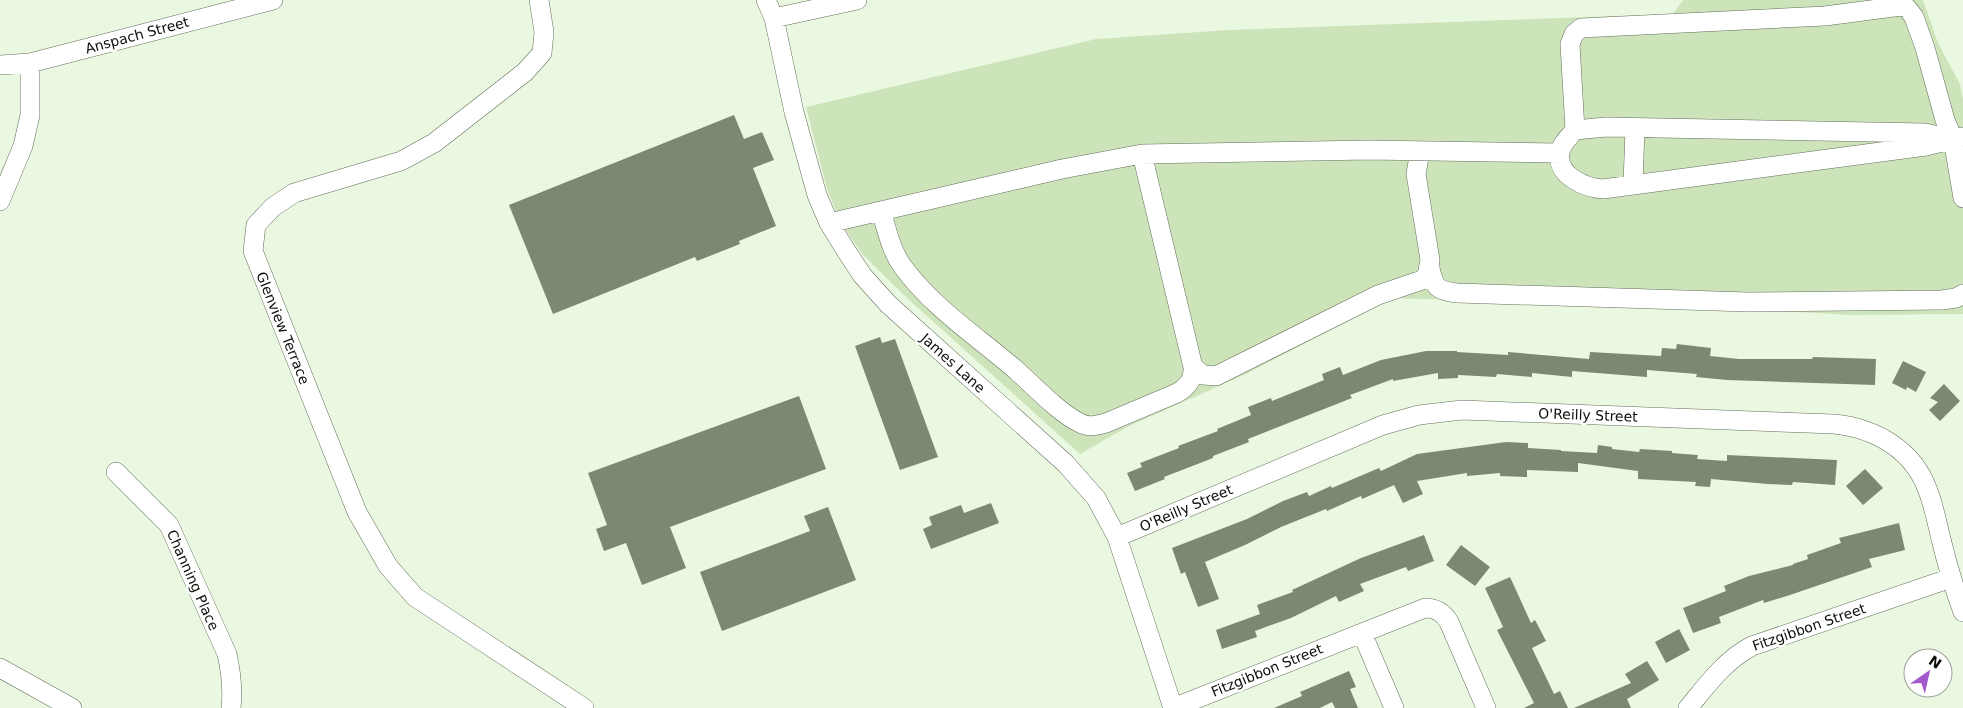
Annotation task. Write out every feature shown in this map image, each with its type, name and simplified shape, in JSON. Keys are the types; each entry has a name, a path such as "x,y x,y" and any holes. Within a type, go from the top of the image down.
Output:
{"street":[{"name":"Anspach Street","path":"0,65 30,63 273,0"},
{"name":"Glenview Terrace","path":"539,0 544,32 542,53 525,72 434,143 400,161 294,193 273,207 256,225 252,251 357,512 388,566 415,597 584,708"},
{"name":"James Lane","path":"766,0 774,18 794,112 816,195 829,223 862,275 888,304 1066,464 1087,486 1117,537 1173,708"},
{"path":"774,18 858,0"},
{"path":"1575,130 1570,44 1574,34 1581,28 1816,17 1901,6 1906,8 1914,17 1945,120 1958,138 1963,198"},
{"path":"0,200 23,146 30,115 30,63"},
{"path":"1606,127 1924,133 1958,138 1926,146 1603,189 1591,188 1578,183 1569,175 1562,164 1560,153 1566,140 1575,130 1606,127"},
{"path":"1633,184 1635,128"},
{"path":"829,223 1062,169 1142,154 1420,151 1560,153"},
{"path":"1420,151 1416,174 1430,268 1436,288 1445,292 1748,302 1942,300 1956,298 1963,294"},
{"path":"881,211 894,253 902,267 962,327 1071,418 1083,425 1106,424 1177,393 1185,388 1194,375 1194,367 1142,154"},
{"path":"1194,367 1203,375 1216,376 1378,295 1400,286 1416,283 1427,275 1430,268"},
{"name":"O'Reilly Street","path":"1117,537 1383,425 1426,414 1462,410 1834,424 1864,429 1878,435 1892,443 1914,464 1928,490 1951,578 1963,612"},
{"name":"Channing Place","path":"116,472 169,525 227,654 231,669 231,708"},
{"name":"Fitzgibbon Street","path":"1688,708 1724,665 1752,646 1951,578"},
{"name":"Fitzgibbon Street","path":"1173,708 1419,609 1430,608 1442,613 1449,622 1486,708"},
{"path":"1362,633 1394,708"},
{"path":"0,668 72,708"}],"green space":[{"path":"1683,0 1923,0 1938,43 1960,84 1963,99 1963,314 1851,315 1765,310 1391,298 1246,374 1127,427 1080,454 907,298 863,255 841,223 827,189 806,107 1096,39 1229,30 1673,14"}],"building":[{"path":"734,115 744,139 762,132 774,160 753,168 776,226 739,241 740,244 697,261 695,257 553,314 509,205"},
{"path":"880,337 882,343 895,339 938,457 900,470 855,346"},
{"path":"1677,344 1711,348 1710,356 1739,359 1812,359 1813,357 1876,359 1875,385 1727,380 1696,377 1697,374 1647,370 1647,377 1572,371 1572,377 1532,373 1532,377 1497,374 1496,377 1458,375 1458,378 1438,379 1438,373 1393,381 1393,379 1350,395 1352,398 1248,439 1249,442 1135,491 1127,473 1142,467 1140,463 1179,448 1178,446 1218,431 1217,429 1251,415 1248,407 1271,398 1272,401 1324,380 1322,374 1340,367 1343,375 1381,360 1426,351 1457,351 1508,355 1508,352 1589,359 1590,352 1661,356 1662,348 1676,349"},
{"path":"1903,361 1926,372 1916,392 1907,387 1906,390 1892,383"},
{"path":"1944,384 1960,401 1940,421 1929,410 1938,402 1930,398"},
{"path":"799,396 826,469 670,527 686,568 642,585 626,543 604,551 596,529 607,525 588,473"},
{"path":"1506,442 1528,443 1528,448 1597,453 1598,445 1612,447 1612,449 1639,452 1640,449 1672,451 1672,453 1698,455 1697,459 1727,461 1727,455 1837,460 1835,485 1793,482 1792,485 1768,484 1711,479 1710,487 1695,486 1696,482 1638,479 1638,471 1578,463 1578,472 1527,470 1527,477 1500,476 1500,473 1467,476 1467,473 1417,481 1423,494 1403,503 1394,485 1362,499 1361,496 1327,511 1326,509 1281,527 1205,562 1219,599 1198,607 1185,572 1181,574 1172,548 1247,519 1283,501 1307,492 1309,496 1379,468 1381,471 1417,454"},
{"path":"1865,469 1883,488 1863,505 1846,486"},
{"path":"991,503 999,523 931,549 923,529 932,525 929,517 961,505 964,513"},
{"path":"828,507 856,580 722,631 700,572 810,531 804,516"},
{"path":"1899,523 1905,550 1869,559 1872,567 1764,603 1763,600 1719,617 1721,623 1693,633 1683,608 1726,591 1724,586 1749,576 1793,565 1808,559 1807,555 1841,543 1839,538"},
{"path":"1424,535 1434,561 1408,571 1406,567 1360,584 1364,591 1339,602 1336,596 1291,618 1255,631 1257,637 1222,649 1216,630 1260,614 1257,605 1293,592 1292,590 1361,558"},
{"path":"1461,545 1490,567 1475,586 1446,565"},
{"path":"1510,577 1531,623 1535,620 1546,641 1532,648 1554,694 1560,691 1568,708 1524,708 1534,703 1497,630 1503,627 1485,588"},
{"path":"1679,629 1690,650 1666,663 1655,642"},
{"path":"1647,661 1659,680 1627,699 1631,708 1574,708 1631,683 1625,674"},
{"path":"1349,671 1356,687 1350,689 1358,708 1335,708 1332,702 1320,708 1274,708 1302,696 1300,692"}]}
